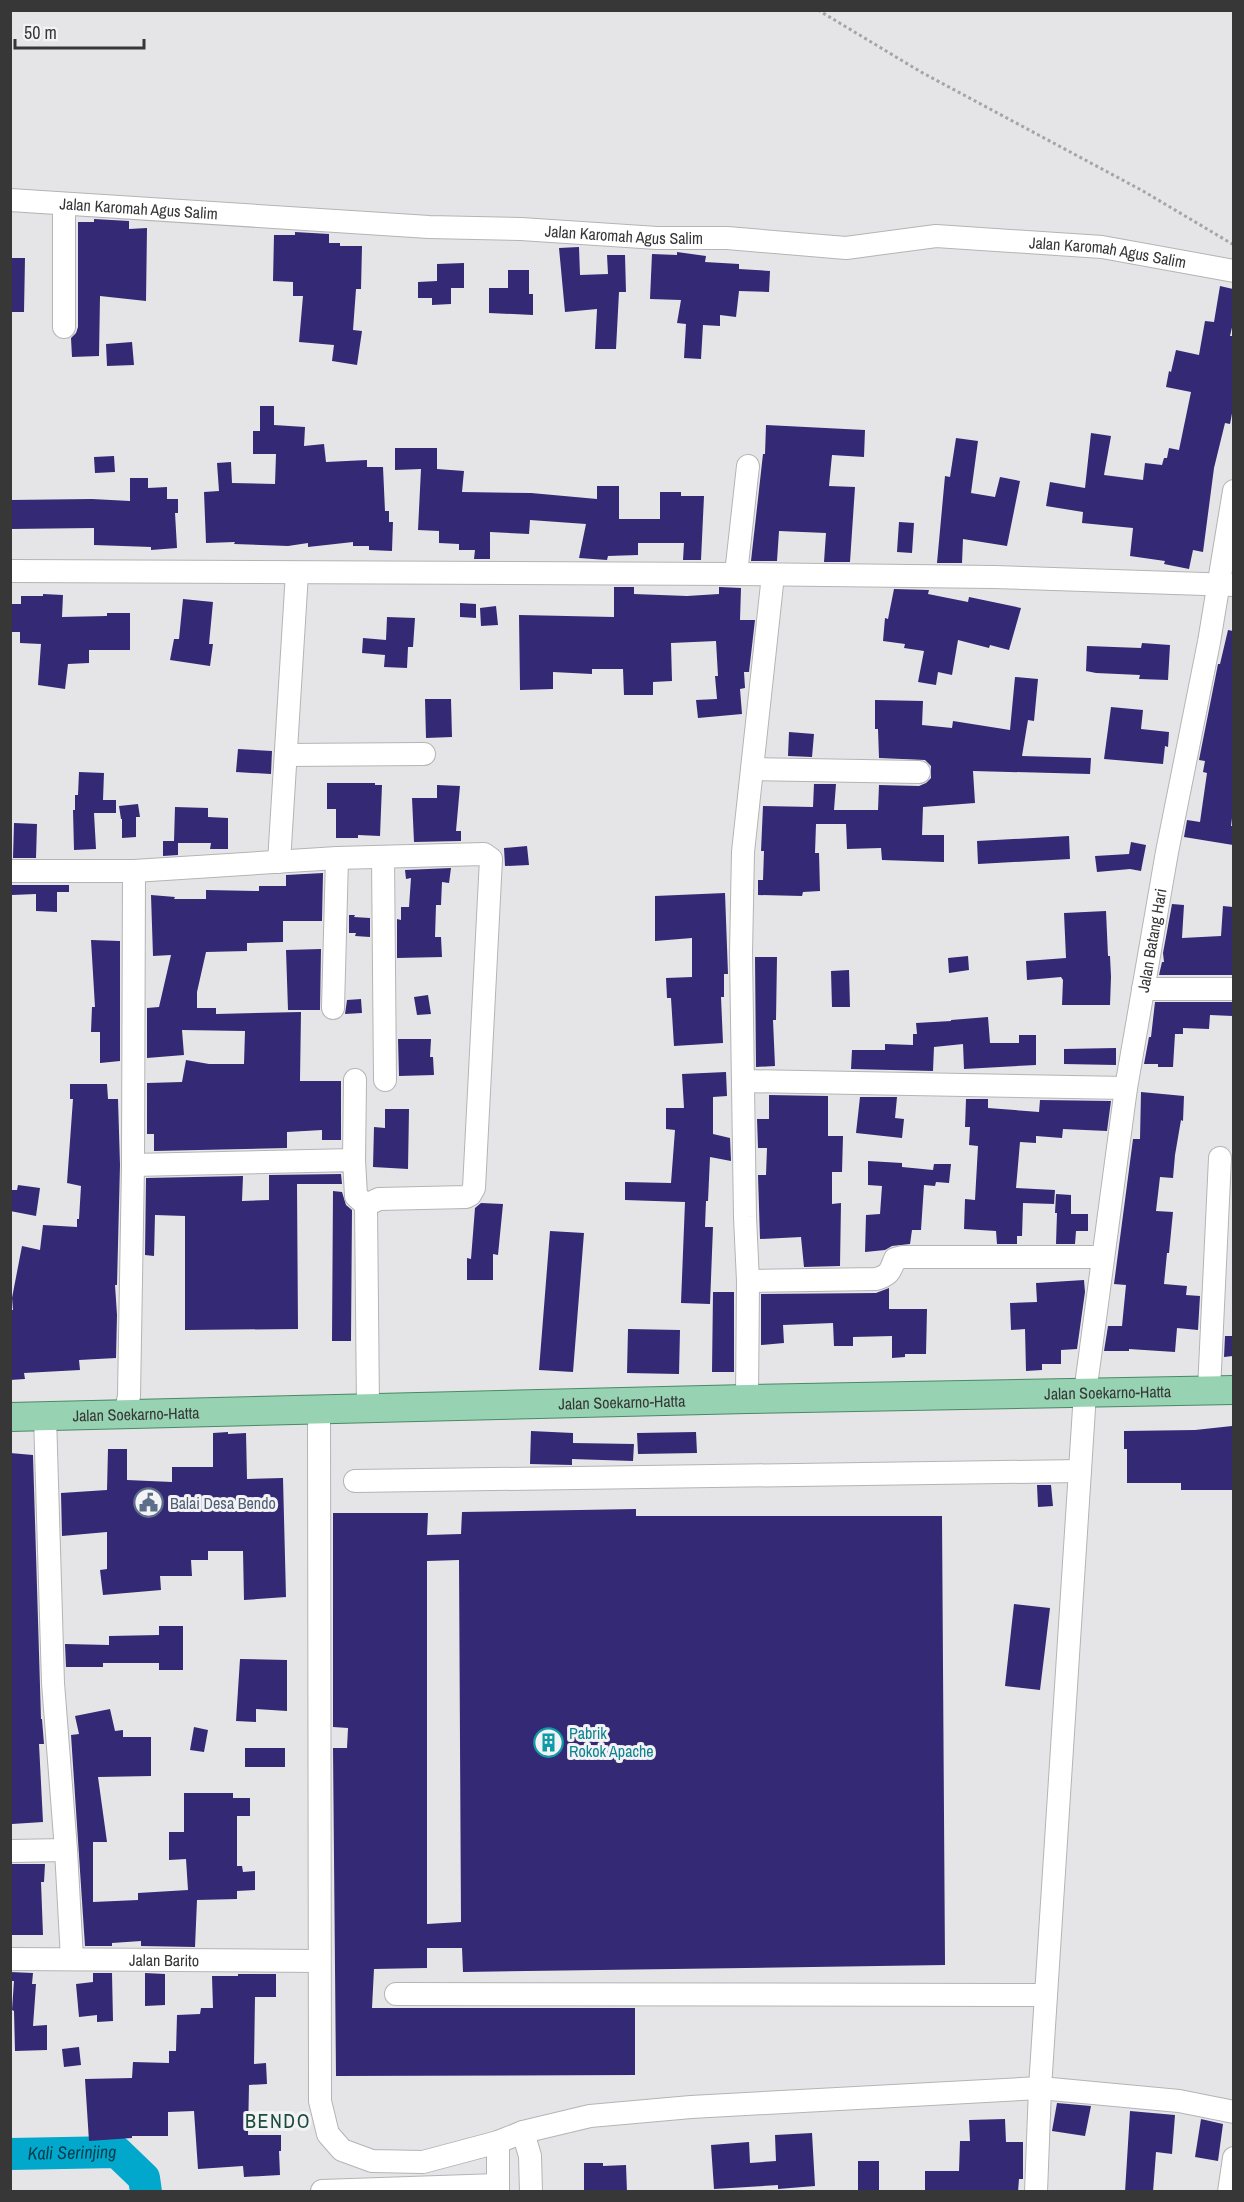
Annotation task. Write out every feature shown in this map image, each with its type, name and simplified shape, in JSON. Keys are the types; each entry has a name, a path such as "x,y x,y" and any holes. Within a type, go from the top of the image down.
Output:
{"main road":[{"name":"Jalan Soekarno-Hatta","path":"10,1417 1221,1390"}],"street":[{"name":"Jalan Karomah Agus Salim","path":"10,200 429,227 521,229 657,238 728,238 846,248 936,236 1102,247 1233,271"},
{"path":"64,204 64,327"},
{"path":"736,574 748,466"},
{"name":"Jalan Batang Hari","path":"1036,2192 1040,2088 1085,1392 1126,1088 1167,852 1209,642 1226,584 1233,491"},
{"path":"10,571 736,574 1226,584"},
{"path":"279,862 297,573"},
{"path":"747,1399 741,953 743,852 773,575"},
{"path":"286,755 424,754"},
{"path":"752,769 919,772"},
{"path":"10,871 134,871 337,858 484,854 491,859 473,1192 466,1197 379,1199 366,1205"},
{"path":"383,857 385,1080"},
{"path":"333,1008 337,858"},
{"path":"125,1415 129,1396 133,1165 134,871"},
{"path":"1143,989 1233,990"},
{"path":"355,1080 356,1196 366,1205 368,1409"},
{"path":"743,1081 1126,1088"},
{"path":"1220,1158 1221,1390"},
{"path":"133,1165 354,1160"},
{"path":"747,1281 876,1279 887,1276 891,1272 895,1259 903,1257 1103,1257"},
{"path":"319,1411 320,2101 328,2134 342,2150 372,2161 423,2162 498,2142 523,2132 590,2116 691,2107 1040,2088 1179,2101 1233,2112"},
{"path":"45,1416 53,1683 72,1959"},
{"path":"355,1481 1080,1471"},
{"path":"10,1851 66,1850"},
{"name":"Jalan Barito","path":"10,1959 319,1961"},
{"path":"396,1994 1046,1995"},
{"path":"523,2132 530,2156 531,2192"},
{"path":"322,2191 498,2188 498,2142"},
{"path":"1229,2192 1233,2158"}],"path":[{"path":"818,10 921,72 1143,190 1233,245"}],"building":[{"path":"94,219 129,221 129,229 147,228 146,301 100,296 99,356 72,357 71,338 78,327 78,222 94,222"},
{"path":"295,232 329,234 329,243 340,243 340,246 362,246 361,289 356,289 353,330 362,331 357,365 332,361 334,345 299,342 303,296 293,296 293,282 273,281 274,235 295,235"},
{"path":"579,247 580,275 608,274 607,255 625,255 626,292 619,292 616,349 595,349 597,309 565,312 559,248"},
{"path":"677,252 706,256 705,262 739,264 739,269 770,271 769,292 739,291 736,317 720,315 720,326 703,325 701,359 684,358 686,324 677,323 681,300 650,299 652,254 677,255"},
{"path":"10,258 25,258 24,312 10,312"},
{"path":"464,263 464,288 451,288 451,304 432,305 432,298 418,298 418,282 437,281 437,264"},
{"path":"508,270 529,270 529,294 533,294 533,315 489,313 489,288 508,288"},
{"path":"1220,286 1233,289 1233,323 1230,336 1233,336 1233,408 1230,424 1225,423 1214,468 1203,552 1193,550 1189,569 1164,564 1165,561 1130,556 1133,528 1082,523 1083,512 1046,506 1050,482 1085,488 1091,433 1111,436 1104,475 1143,480 1145,463 1162,465 1164,458 1167,458 1169,448 1179,450 1191,392 1166,387 1169,371 1171,372 1176,350 1199,355 1205,321 1214,322"},
{"path":"132,342 134,365 107,366 106,344"},
{"path":"260,406 274,406 274,425 305,427 304,446 324,444 326,462 367,460 367,467 383,467 385,511 389,511 389,522 393,522 392,551 369,550 369,546 353,546 353,542 308,547 308,543 288,546 234,544 235,542 206,543 204,492 219,491 217,463 231,462 232,483 275,484 276,454 253,454 253,431 260,431"},
{"path":"766,425 865,430 864,457 832,455 829,486 855,487 850,562 824,562 826,533 779,531 777,561 751,561 763,454 765,454"},
{"path":"956,438 978,441 971,493 995,497 1000,477 1020,481 1007,546 963,539 962,563 937,563 945,476 950,477"},
{"path":"395,448 437,448 437,469 464,471 462,492 531,493 597,499 597,486 619,486 619,519 660,519 660,492 681,492 681,496 704,496 701,560 683,560 684,543 638,543 638,555 608,556 607,560 579,558 586,524 530,520 529,534 490,532 490,559 474,559 475,550 459,550 459,544 439,543 439,531 418,530 421,469 395,470"},
{"path":"114,456 115,472 95,473 94,457"},
{"path":"130,478 148,478 148,488 167,487 167,499 178,499 178,513 175,513 177,548 151,550 151,547 94,545 94,528 10,529 10,500 130,501"},
{"path":"899,522 914,523 912,553 897,552"},
{"path":"614,587 634,587 634,594 687,596 719,594 719,587 741,588 740,620 755,620 749,672 744,672 745,688 740,689 742,714 698,718 696,700 717,699 716,641 671,643 672,681 653,682 653,695 624,695 623,669 592,669 592,674 553,672 553,689 520,690 519,615 614,617"},
{"path":"894,589 929,590 928,594 968,602 969,597 1021,608 1009,650 990,645 989,648 958,640 952,675 938,672 936,685 918,682 924,651 904,648 905,644 883,641 885,618 888,619"},
{"path":"43,594 63,595 62,617 130,613 130,650 89,650 89,663 68,664 65,689 38,685 41,644 20,643 20,632 10,632 10,604 21,604 21,596 43,596"},
{"path":"183,599 213,602 209,644 213,644 210,666 170,660 174,639 179,639"},
{"path":"460,603 476,604 476,618 460,617"},
{"path":"496,606 498,625 481,626 480,608"},
{"path":"387,617 415,618 413,647 408,647 407,668 384,667 385,655 362,653 363,638 386,640"},
{"path":"1228,630 1233,631 1233,810 1231,826 1233,826 1233,845 1184,837 1187,820 1200,822 1207,773 1203,772 1205,761 1199,760 1218,664 1220,664"},
{"path":"1142,643 1170,645 1168,680 1139,679 1140,675 1086,671 1087,646 1141,648"},
{"path":"1015,677 1038,679 1034,721 1028,720 1022,756 1091,758 1090,774 973,771 975,803 923,807 922,835 944,835 944,862 882,860 881,848 847,849 846,824 816,824 815,853 819,853 820,891 803,892 802,896 758,895 758,880 763,880 764,851 761,851 763,806 813,807 814,784 836,784 834,810 878,810 879,785 919,786 931,778 931,766 925,760 879,758 878,729 875,729 875,700 923,701 922,725 952,728 953,721 1010,730"},
{"path":"425,699 451,699 452,737 426,738"},
{"path":"1111,707 1143,710 1141,729 1169,732 1163,764 1104,759"},
{"path":"789,732 814,734 812,757 788,756"},
{"path":"238,749 272,751 271,774 236,772"},
{"path":"79,772 104,773 103,800 116,800 116,813 94,813 96,849 74,850 73,810 75,810 75,795 78,795"},
{"path":"327,783 382,785 380,836 358,835 358,838 336,838 336,809 327,809"},
{"path":"437,785 460,786 456,831 461,831 461,841 414,842 412,798 437,798"},
{"path":"138,804 140,817 136,817 136,837 122,838 119,806"},
{"path":"175,807 208,808 208,817 228,818 228,849 210,849 211,843 178,843 178,855 163,856 163,841 174,841"},
{"path":"14,823 37,824 36,858 13,858"},
{"path":"1069,836 1070,859 978,864 977,841"},
{"path":"1131,842 1146,845 1141,871 1130,869 1097,872 1095,856 1129,854"},
{"path":"527,846 529,865 505,866 504,848"},
{"path":"451,868 449,883 442,882 441,905 436,905 435,937 441,937 442,957 397,958 397,919 401,920 401,907 409,907 411,878 406,879 405,870"},
{"path":"323,873 322,921 283,921 283,942 247,943 247,951 206,952 197,992 197,1008 216,1008 216,1014 301,1012 300,1081 341,1081 341,1140 322,1140 322,1130 287,1132 287,1148 154,1151 154,1134 147,1134 147,1083 182,1082 186,1060 209,1064 244,1064 245,1031 182,1030 184,1055 147,1058 147,1008 159,1007 171,955 153,956 151,895 175,897 174,899 206,899 206,890 259,891 259,886 286,886 286,875"},
{"path":"12,885 69,885 69,892 57,892 57,912 36,911 36,894 12,895"},
{"path":"725,893 728,974 724,974 724,997 721,997 723,1043 674,1046 671,998 667,998 666,978 692,977 692,938 655,941 655,896"},
{"path":"1172,904 1184,905 1182,938 1221,936 1223,906 1233,907 1233,975 1159,975 1162,962 1164,962 1163,953"},
{"path":"1106,911 1111,977 1110,1005 1062,1005 1063,980 1061,977 1027,980 1026,961 1066,958 1064,913"},
{"path":"349,915 370,918 370,937 355,936 356,933 349,933"},
{"path":"91,940 120,941 120,1061 100,1063 100,1032 91,1032 92,1007 95,1007"},
{"path":"321,949 320,1010 288,1010 286,950"},
{"path":"968,956 969,970 949,973 948,958"},
{"path":"755,957 777,957 776,1020 773,1020 775,1066 756,1067"},
{"path":"849,970 850,1007 832,1007 831,971"},
{"path":"428,995 431,1014 417,1015 414,997"},
{"path":"361,999 362,1013 345,1014 347,1000"},
{"path":"1155,1002 1233,1002 1233,1016 1210,1015 1209,1029 1183,1028 1183,1034 1175,1034 1173,1067 1158,1067 1158,1064 1144,1064 1149,1037 1151,1037"},
{"path":"988,1017 990,1043 1019,1043 1019,1035 1036,1035 1036,1065 964,1069 963,1044 934,1047 933,1071 851,1069 852,1050 885,1050 885,1044 913,1045 913,1034 917,1034 916,1023"},
{"path":"398,1039 431,1039 430,1057 433,1057 434,1075 399,1076"},
{"path":"1116,1048 1116,1065 1064,1064 1064,1049"},
{"path":"726,1072 727,1096 713,1097 713,1134 730,1138 731,1161 710,1157 705,1227 713,1227 710,1304 681,1303 685,1202 625,1200 625,1182 671,1183 675,1130 666,1129 666,1108 684,1108 682,1074"},
{"path":"70,1084 107,1084 108,1099 118,1099 120,1165 117,1285 115,1285 116,1358 79,1360 80,1370 24,1373 25,1379 10,1380 10,1310 13,1310 12,1298 22,1246 40,1250 43,1225 77,1227 77,1219 79,1219 81,1186 67,1183 73,1099 70,1099"},
{"path":"1141,1092 1184,1096 1183,1121 1181,1120 1173,1178 1160,1177 1156,1211 1173,1212 1164,1284 1187,1286 1186,1295 1200,1296 1198,1330 1177,1328 1175,1352 1129,1349 1129,1351 1104,1351 1108,1326 1122,1326 1126,1285 1114,1284 1133,1139 1140,1139"},
{"path":"769,1095 828,1096 828,1136 843,1136 842,1172 832,1172 832,1204 841,1203 840,1266 804,1267 801,1237 760,1239 758,1175 766,1175 767,1148 758,1148 757,1119 769,1119"},
{"path":"860,1097 897,1097 895,1118 904,1119 902,1138 856,1133"},
{"path":"966,1099 988,1099 988,1108 1039,1112 1040,1100 1111,1101 1107,1131 1063,1129 1062,1138 1036,1136 1036,1143 1020,1142 1016,1188 1055,1190 1054,1204 1023,1203 1022,1236 1017,1236 1017,1244 997,1244 996,1231 964,1229 965,1199 975,1200 978,1146 969,1145 970,1127 965,1127"},
{"path":"385,1109 409,1109 408,1169 373,1167 374,1127 385,1128"},
{"path":"868,1161 902,1163 902,1167 933,1170 934,1164 951,1164 949,1183 936,1182 935,1186 924,1185 921,1230 912,1230 910,1244 865,1252 866,1215 880,1214 882,1186 868,1185"},
{"path":"341,1174 342,1184 297,1184 298,1329 185,1330 185,1216 155,1215 154,1256 145,1255 146,1178 243,1176 242,1201 269,1200 269,1175"},
{"path":"18,1185 40,1188 36,1216 10,1211 10,1190 17,1190"},
{"path":"333,1191 342,1192 346,1205 352,1210 351,1341 332,1341"},
{"path":"1056,1194 1071,1195 1071,1214 1088,1214 1088,1231 1076,1231 1075,1244 1056,1244"},
{"path":"481,1203 503,1204 498,1255 493,1254 493,1280 467,1280 467,1258 471,1259 475,1208"},
{"path":"550,1231 584,1233 573,1372 539,1370"},
{"path":"1084,1280 1085,1292 1077,1349 1061,1350 1061,1364 1042,1364 1042,1370 1026,1371 1025,1329 1011,1330 1010,1303 1037,1302 1036,1283"},
{"path":"889,1288 889,1309 927,1309 926,1354 905,1354 905,1357 892,1358 892,1336 853,1337 853,1346 834,1346 833,1323 783,1325 784,1343 761,1345 761,1294 876,1293"},
{"path":"713,1292 734,1292 734,1372 712,1372"},
{"path":"628,1329 680,1330 679,1374 627,1373"},
{"path":"1225,1336 1233,1336 1233,1356 1224,1357"},
{"path":"1232,1426 1233,1490 1181,1490 1181,1483 1127,1483 1127,1449 1124,1449 1124,1431 1195,1430"},
{"path":"531,1431 573,1433 573,1443 634,1444 633,1461 572,1459 572,1465 530,1464"},
{"path":"228,1432 228,1434 246,1433 247,1479 283,1478 286,1597 244,1600 243,1551 208,1551 208,1560 191,1560 192,1576 160,1576 161,1590 103,1595 100,1570 107,1569 107,1532 62,1536 61,1493 107,1490 108,1449 127,1449 127,1480 172,1482 172,1467 213,1467 213,1433"},
{"path":"696,1432 697,1453 638,1454 637,1433"},
{"path":"10,1453 33,1455 41,1719 44,1744 39,1744 43,1822 12,1824 10,1803"},
{"path":"1037,1485 1051,1485 1053,1506 1038,1507"},
{"path":"636,1509 636,1516 942,1516 945,1965 463,1972 462,1948 427,1948 427,1968 374,1969 372,2008 635,2008 635,2075 336,2076 333,1748 347,1748 348,1728 333,1727 333,1513 428,1513 427,1535 461,1534 462,1512","holes":["459,1560 461,1922 427,1924 427,1561"]},
{"path":"1014,1604 1050,1608 1040,1690 1005,1686"},
{"path":"159,1626 183,1626 183,1670 159,1670 159,1663 103,1663 103,1667 66,1667 65,1644 109,1645 109,1636 159,1635"},
{"path":"240,1659 287,1660 287,1711 256,1709 256,1722 236,1721"},
{"path":"110,1709 115,1731 123,1730 123,1737 151,1737 151,1776 98,1777 107,1842 93,1842 93,1902 138,1900 138,1893 188,1890 186,1859 169,1860 169,1832 184,1832 184,1793 233,1793 233,1798 250,1798 250,1816 237,1816 237,1866 242,1866 243,1872 255,1871 255,1890 237,1891 237,1899 197,1900 195,1947 141,1946 141,1941 112,1943 112,1946 85,1946 71,1735 79,1734 75,1716"},
{"path":"194,1727 208,1730 204,1752 190,1750"},
{"path":"245,1748 285,1748 285,1767 245,1767"},
{"path":"10,1864 45,1864 44,1882 41,1882 43,1935 10,1935"},
{"path":"10,1972 33,1973 32,1984 36,1984 33,2026 47,2025 47,2050 15,2051 14,2011 12,2010 14,1981 10,1981"},
{"path":"93,1973 112,1973 113,2021 97,2022 97,2015 79,2017 76,1984 93,1982"},
{"path":"145,1973 165,1974 165,2005 145,2006"},
{"path":"238,1974 276,1974 276,1997 255,1997 254,2064 266,2063 267,2084 249,2085 248,2135 281,2135 280,2175 244,2177 243,2166 198,2169 194,2111 168,2112 168,2136 132,2136 132,2138 89,2141 85,2079 132,2078 133,2062 169,2063 169,2051 176,2051 177,2015 200,2014 201,2008 213,2008 212,1976 238,1976"},
{"path":"79,2047 81,2065 64,2067 62,2049"},
{"path":"1057,2103 1091,2106 1085,2136 1052,2131"},
{"path":"1130,2111 1175,2115 1172,2154 1156,2152 1153,2192 1125,2192"},
{"path":"1005,2119 1006,2142 1023,2142 1023,2179 1019,2179 1018,2192 925,2192 925,2171 959,2171 960,2141 970,2141 969,2120"},
{"path":"1201,2119 1223,2124 1218,2161 1195,2157"},
{"path":"812,2133 815,2186 778,2189 778,2185 714,2189 711,2145 749,2142 750,2163 776,2161 775,2135"},
{"path":"858,2161 879,2161 879,2192 858,2192"},
{"path":"584,2163 603,2163 603,2166 626,2165 627,2192 584,2192"}],"waterway":[{"name":"Kali Serinjing","path":"10,2154 117,2152 144,2178 146,2192"}],"place":[{"name":"Balai Desa Bendo","path":"149,1503"},
{"name":"Pabrik Rokok Apache","path":"548,1742"}],"district":[{"name":"BENDO","path":"278,2121"}]}
